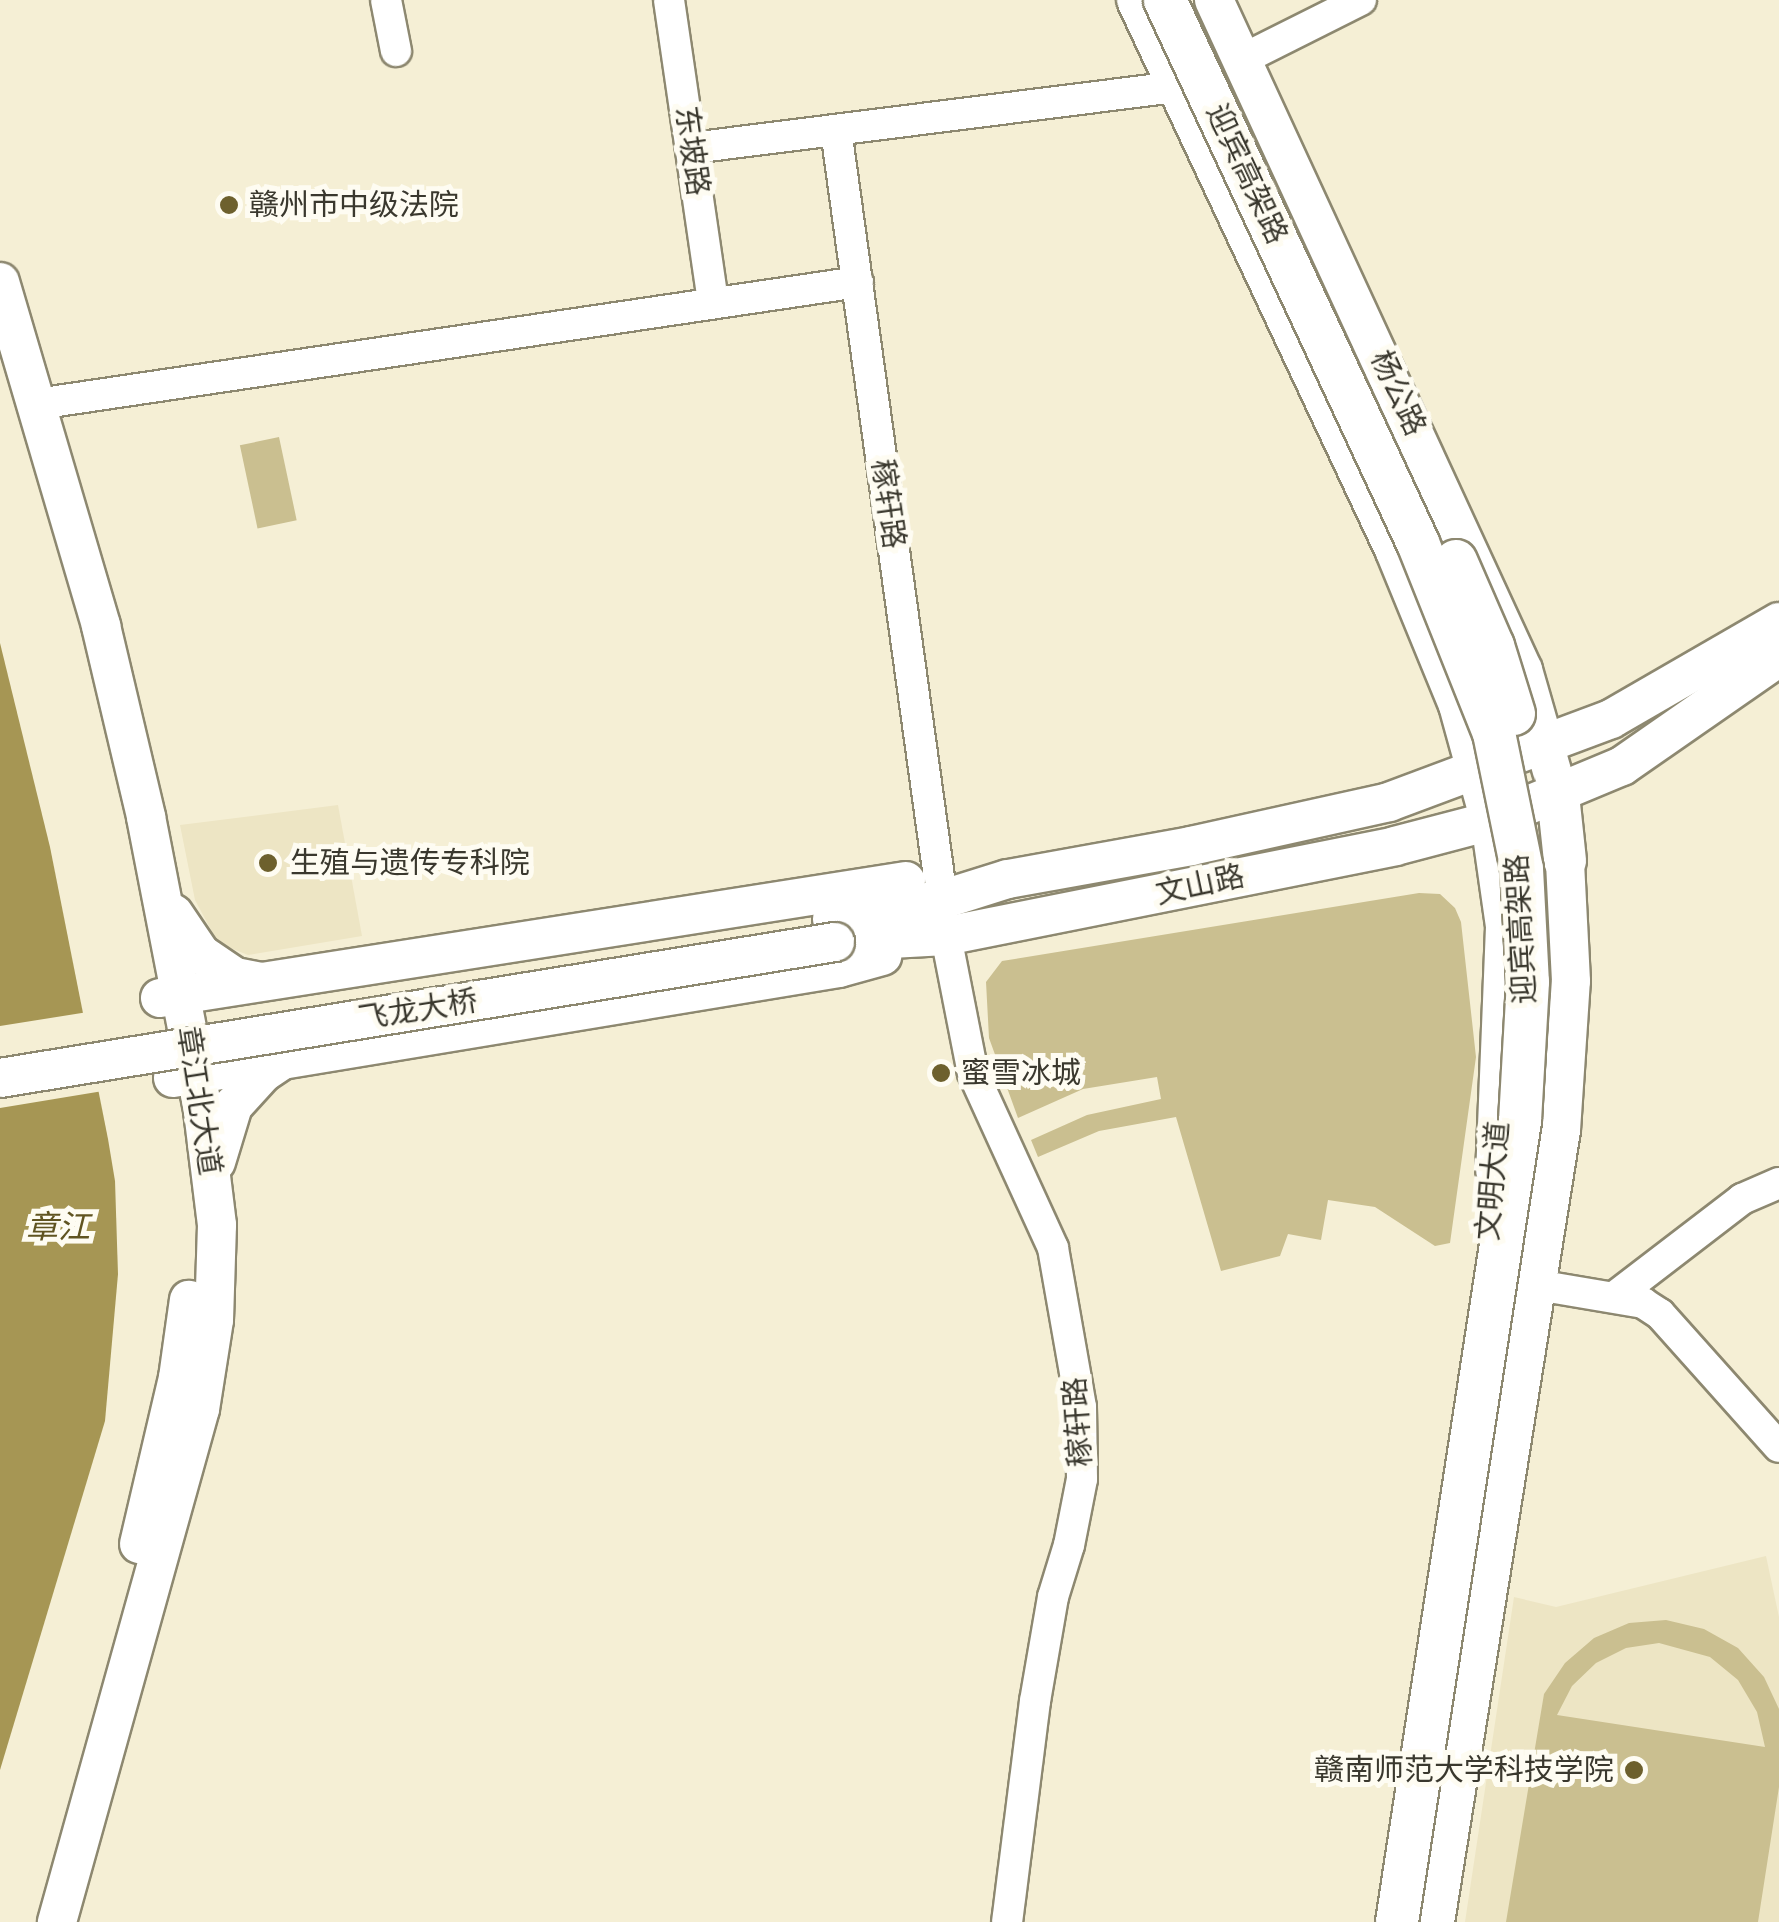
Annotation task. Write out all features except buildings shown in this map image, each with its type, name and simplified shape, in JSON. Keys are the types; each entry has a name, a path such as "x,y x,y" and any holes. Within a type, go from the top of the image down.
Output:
{"highway":[{"name":"迎宾高架路","path":"1165,0 1418,543 1494,733 1522,869 1528,982 1520,1121 1396,1922"},
{"name":"迎宾高架路","path":"1192,0 1494,646 1528,768 1545,868 1552,982 1522,1287 1421,1922"},
{"name":"文明大道","path":"1558,795 1565,860"},
{"path":"1367,1922 1408,1660 1477,1280 1520,1121"}],"main road":[{"path":"1136,0 1444,664 1478,772 1643,702 1779,622"},
{"name":"杨公路","path":"1214,0 1523,670 1558,795"},
{"name":"章江北大道","path":"0,282 101,626 161,888 170,997"},
{"name":"章江北大道","path":"0,361 80,631 170,997 184,1076 212,1179 216,1271 200,1409 56,1922"},
{"path":"1558,795 1622,766 1779,658"},
{"name":"文明大道","path":"1382,1922 1486,1277 1506,986 1505,928 1490,821 1478,772"},
{"name":"文山路","path":"833,930 1008,879 1191,846 1389,802 1478,772"},
{"name":"文山路","path":"833,930 946,936 1376,850 1490,821 1558,795"},
{"name":"文明大道","path":"1435,1922 1562,1130 1570,982 1565,860"},
{"path":"170,997 939,877 1008,879"},
{"path":"161,888 186,936 201,954 235,976 262,982"},
{"name":"飞龙大桥","path":"0,1053 833,930"},
{"name":"飞龙大桥","path":"0,1078 833,930"},
{"path":"184,1076 839,968 946,936"},
{"path":"212,1179 233,1106 263,1074 284,1060"},
{"name":"章江北大道","path":"33,1922 142,1535 184,1349 192,1240 184,1076"}],"street":[{"path":"386,0 396,50"},
{"name":"东坡路","path":"669,0 713,303"},
{"path":"1243,60 1360,0"},
{"path":"692,148 1176,87"},
{"name":"稼轩路","path":"836,130 939,877"},
{"path":"37,404 858,282"},
{"name":"稼轩路","path":"946,936 974,1073 1053,1248 1081,1407 1082,1478 1070,1545 1053,1597 1035,1701 1007,1922"},
{"path":"1617,1295 1742,1200 1779,1184"},
{"path":"1537,1285 1617,1295 1643,1303 1660,1314 1779,1447"}],"shaded area":[{"path":"279,437 297,520 258,528 240,445"},
{"name":"生殖与遗传专科院","path":"338,805 362,936 248,955 218,943 195,900 180,825"},
{"path":"1419,893 1440,894 1455,908 1461,922 1476,1057 1450,1243 1435,1246 1375,1207 1328,1200 1321,1240 1288,1234 1280,1256 1221,1271 1176,1117 1099,1131 1038,1157 1031,1140 1087,1115 1161,1099 1157,1077 1083,1089 1018,1118 989,1038 986,982 1002,961"},
{"name":"赣南师范大学科技学院","path":"1766,1556 1779,1617 1779,1922 1465,1922 1514,1597 1556,1607"},
{"path":"1666,1620 1704,1629 1738,1648 1764,1677 1779,1709 1779,1787 1758,1922 1506,1922 1544,1694 1565,1663 1594,1638 1629,1623","holes":["1659,1643 1710,1657 1738,1680 1757,1712 1765,1747 1557,1715 1572,1686 1596,1663 1626,1648"]}],"water":[{"name":"章江","path":"0,643 50,847 108,1139 115,1181 118,1274 105,1421 0,1770"}],"pier":[{"path":"88,1012 103,1091 0,1108 0,1026"}],"place":[{"name":"赣州市中级法院","path":"229,205"},
{"name":"生殖与遗传专科院","path":"268,863"},
{"name":"蜜雪冰城","path":"941,1073"},
{"name":"赣南师范大学科技学院","path":"1634,1770"}]}
